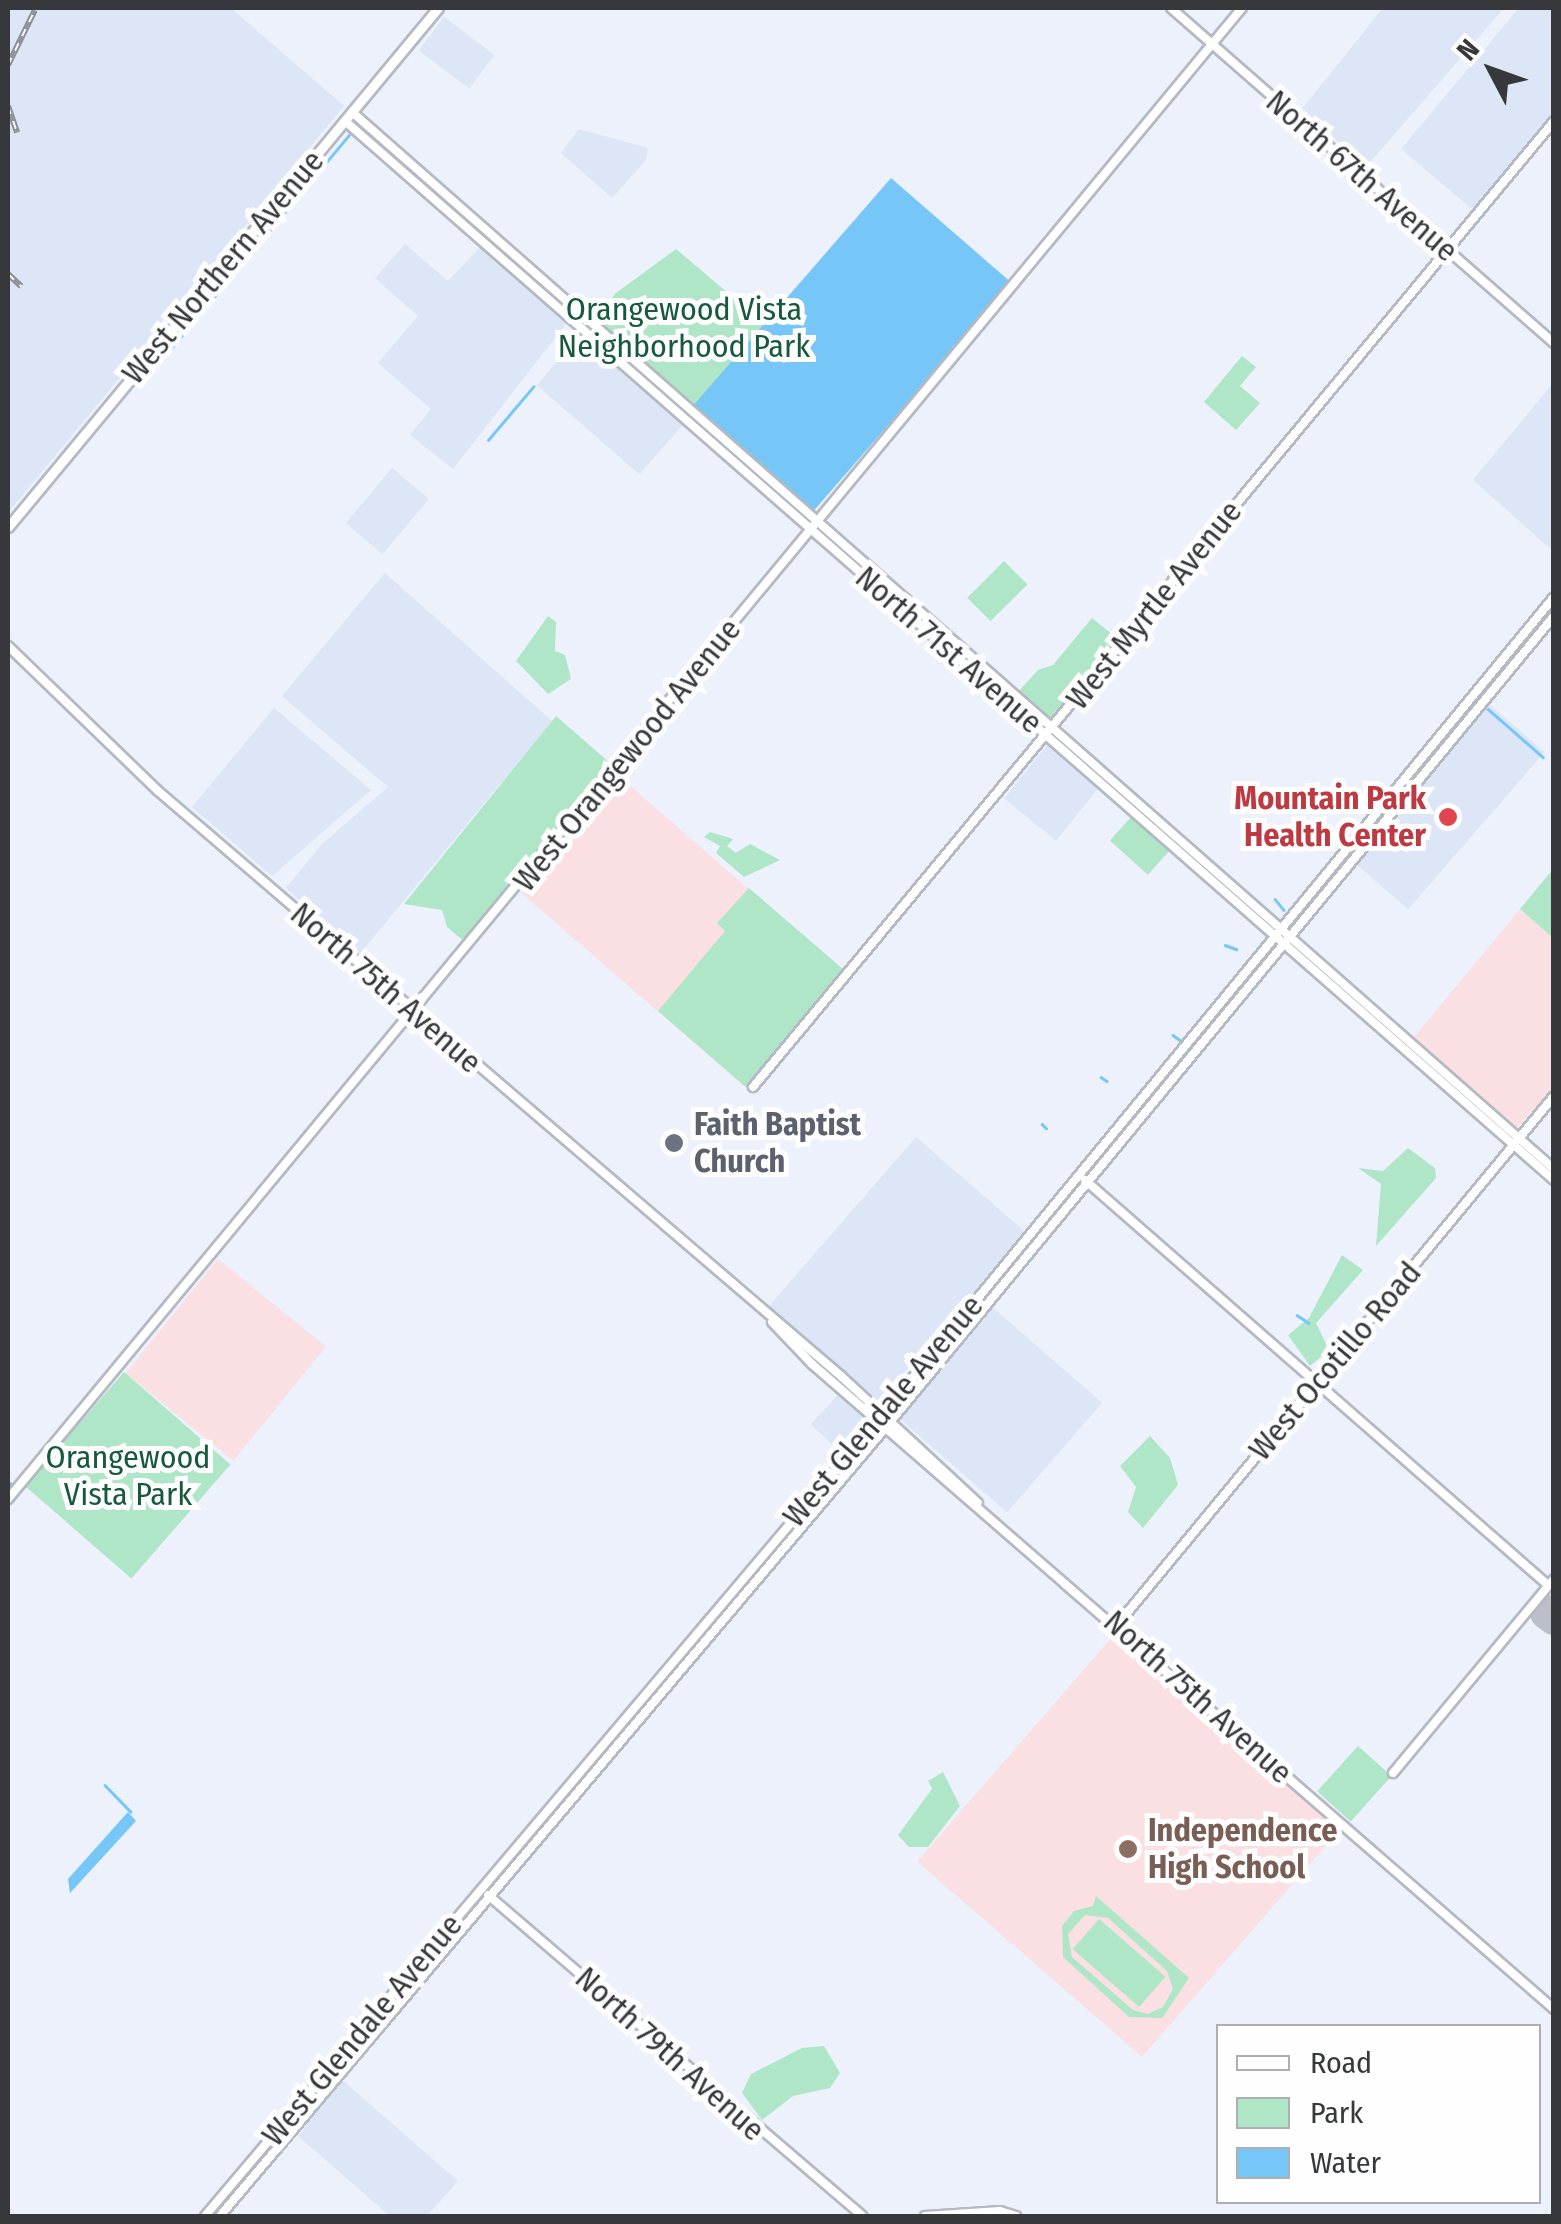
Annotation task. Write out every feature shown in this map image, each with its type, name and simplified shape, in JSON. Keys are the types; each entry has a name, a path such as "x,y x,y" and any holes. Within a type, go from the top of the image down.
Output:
{"main road":[{"name":"West Northern Avenue","path":"8,527 438,8"}],"street":[{"name":"North 67th Avenue","path":"1171,8 1554,344"},
{"name":"West Orangewood Avenue","path":"8,1498 817,528 1242,8"},
{"name":"North 71st Avenue","path":"348,116 1516,1142 1554,1180"},
{"name":"West Myrtle Avenue","path":"752,1087 1554,120"},
{"name":"West Glendale Avenue","path":"204,2216 880,1417 1554,597"},
{"name":"West Glendale Avenue","path":"220,2216 888,1424 1554,616"},
{"name":"North 75th Avenue","path":"8,646 137,771 1554,2008"},
{"path":"1431,746 1440,753"},
{"name":"West Ocotillo Road","path":"1117,1625 1554,1096"},
{"name":"North 71st Avenue","path":"1516,1142 1554,1168"},
{"path":"1079,1173 1551,1582 1392,1773"},
{"name":"North 79th Avenue","path":"481,1888 813,2181 862,2216"},
{"path":"925,2216 1000,2211 1016,2216"}],"shaded area":[{"path":"8,8 231,8 344,106 8,513"},
{"path":"1383,8 1504,8 1366,167 1302,109"},
{"path":"1519,8 1553,8 1553,112 1473,210 1401,149"},
{"path":"444,17 494,55 469,88 419,51"},
{"path":"579,129 648,148 646,160 612,198 561,153"},
{"path":"405,244 448,281 482,245 569,320 453,469 410,435 431,409 378,363 418,316 375,278"},
{"path":"582,333 685,422 639,474 537,385"},
{"path":"1553,383 1553,551 1473,480"},
{"path":"392,468 429,499 382,554 346,523"},
{"path":"385,573 552,721 359,955 286,888 322,844 388,787 282,696"},
{"path":"1488,703 1545,752 1408,909 1352,860"},
{"path":"274,708 371,790 272,876 192,807"},
{"path":"1048,744 1100,786 1056,841 1004,798"},
{"path":"621,778 843,971 743,1086 521,893"},
{"path":"1520,909 1553,938 1553,1088 1515,1130 1411,1041"},
{"path":"916,1137 1025,1232 877,1403 768,1308"},
{"path":"218,1259 326,1346 234,1461 125,1373"},
{"path":"992,1307 1102,1403 1007,1512 897,1416"},
{"path":"838,1395 867,1422 840,1452 811,1424"},
{"name":"Independence High School","path":"1114,1635 1339,1831 1142,2057 917,1861"},
{"path":"341,2079 458,2181 427,2216 390,2216 298,2136"}],"green space":[{"name":"Orangewood Vista Neighborhood Park","path":"676,249 767,326 694,410 594,319 616,293"},
{"path":"1242,356 1256,367 1240,386 1260,403 1236,430 1204,402"},
{"path":"1004,561 1027,584 991,621 967,598"},
{"path":"548,616 556,622 555,651 565,655 571,679 548,694 516,661"},
{"path":"1092,618 1118,639 1049,719 1017,693 1038,670 1053,665"},
{"path":"556,716 610,763 466,943 447,927 442,910 404,904"},
{"path":"1132,816 1170,850 1148,875 1110,841"},
{"path":"710,832 733,839 727,846 736,853 750,844 780,860 744,877 716,853 720,846 704,837"},
{"path":"1553,869 1553,938 1520,909"},
{"path":"749,888 844,970 747,1088 658,1011 725,931 717,923"},
{"path":"1408,1148 1435,1168 1436,1178 1376,1246 1381,1184 1358,1168 1383,1171"},
{"path":"1342,1255 1363,1270 1316,1323 1329,1350 1310,1366 1288,1335 1309,1318"},
{"name":"Orangewood Vista Park","path":"124,1372 230,1465 131,1578 25,1486"},
{"path":"1150,1436 1170,1458 1178,1485 1143,1528 1128,1512 1136,1487 1120,1466"},
{"path":"1358,1746 1391,1776 1351,1821 1317,1791"},
{"path":"943,1772 960,1806 928,1847 909,1847 898,1835 932,1789 928,1781"},
{"path":"1096,1896 1189,1978 1162,2018 1129,2017 1063,1957 1062,1926 1074,1911 1093,1906","holes":["1085,1915 1108,1918 1167,1971 1173,1989 1163,2007 1148,2014 1133,2010 1072,1957 1068,1934"]},
{"path":"1099,1919 1165,1977 1139,2007 1073,1949"},
{"path":"824,2046 840,2073 830,2088 793,2096 762,2120 742,2093 751,2074 802,2048"}],"water":[{"path":"891,178 1012,283 812,512 692,407"},
{"path":"128,1812 136,1821 70,1893 68,1879"}],"waterway":[{"path":"169,351 349,135"},
{"path":"488,440 533,387"},
{"path":"1488,709 1543,757"},
{"path":"1371,786 1380,797"},
{"path":"1275,899 1284,910"},
{"path":"1225,945 1236,949"},
{"path":"1173,1035 1180,1040"},
{"path":"1101,1077 1107,1081"},
{"path":"1042,1124 1046,1128"},
{"path":"1297,1315 1309,1323"},
{"path":"8,1489 10,1484"},
{"path":"105,1785 131,1812"}],"runway":[{"path":"1547,1612 1554,1617"}],"railway":[{"path":"8,65 35,10"},
{"path":"8,106 17,132"},
{"path":"8,274 21,286"}],"place":[{"name":"Mountain Park Health Center","path":"1448,817"},
{"name":"Faith Baptist Church","path":"674,1143"},
{"name":"Independence High School","path":"1128,1849"}]}
